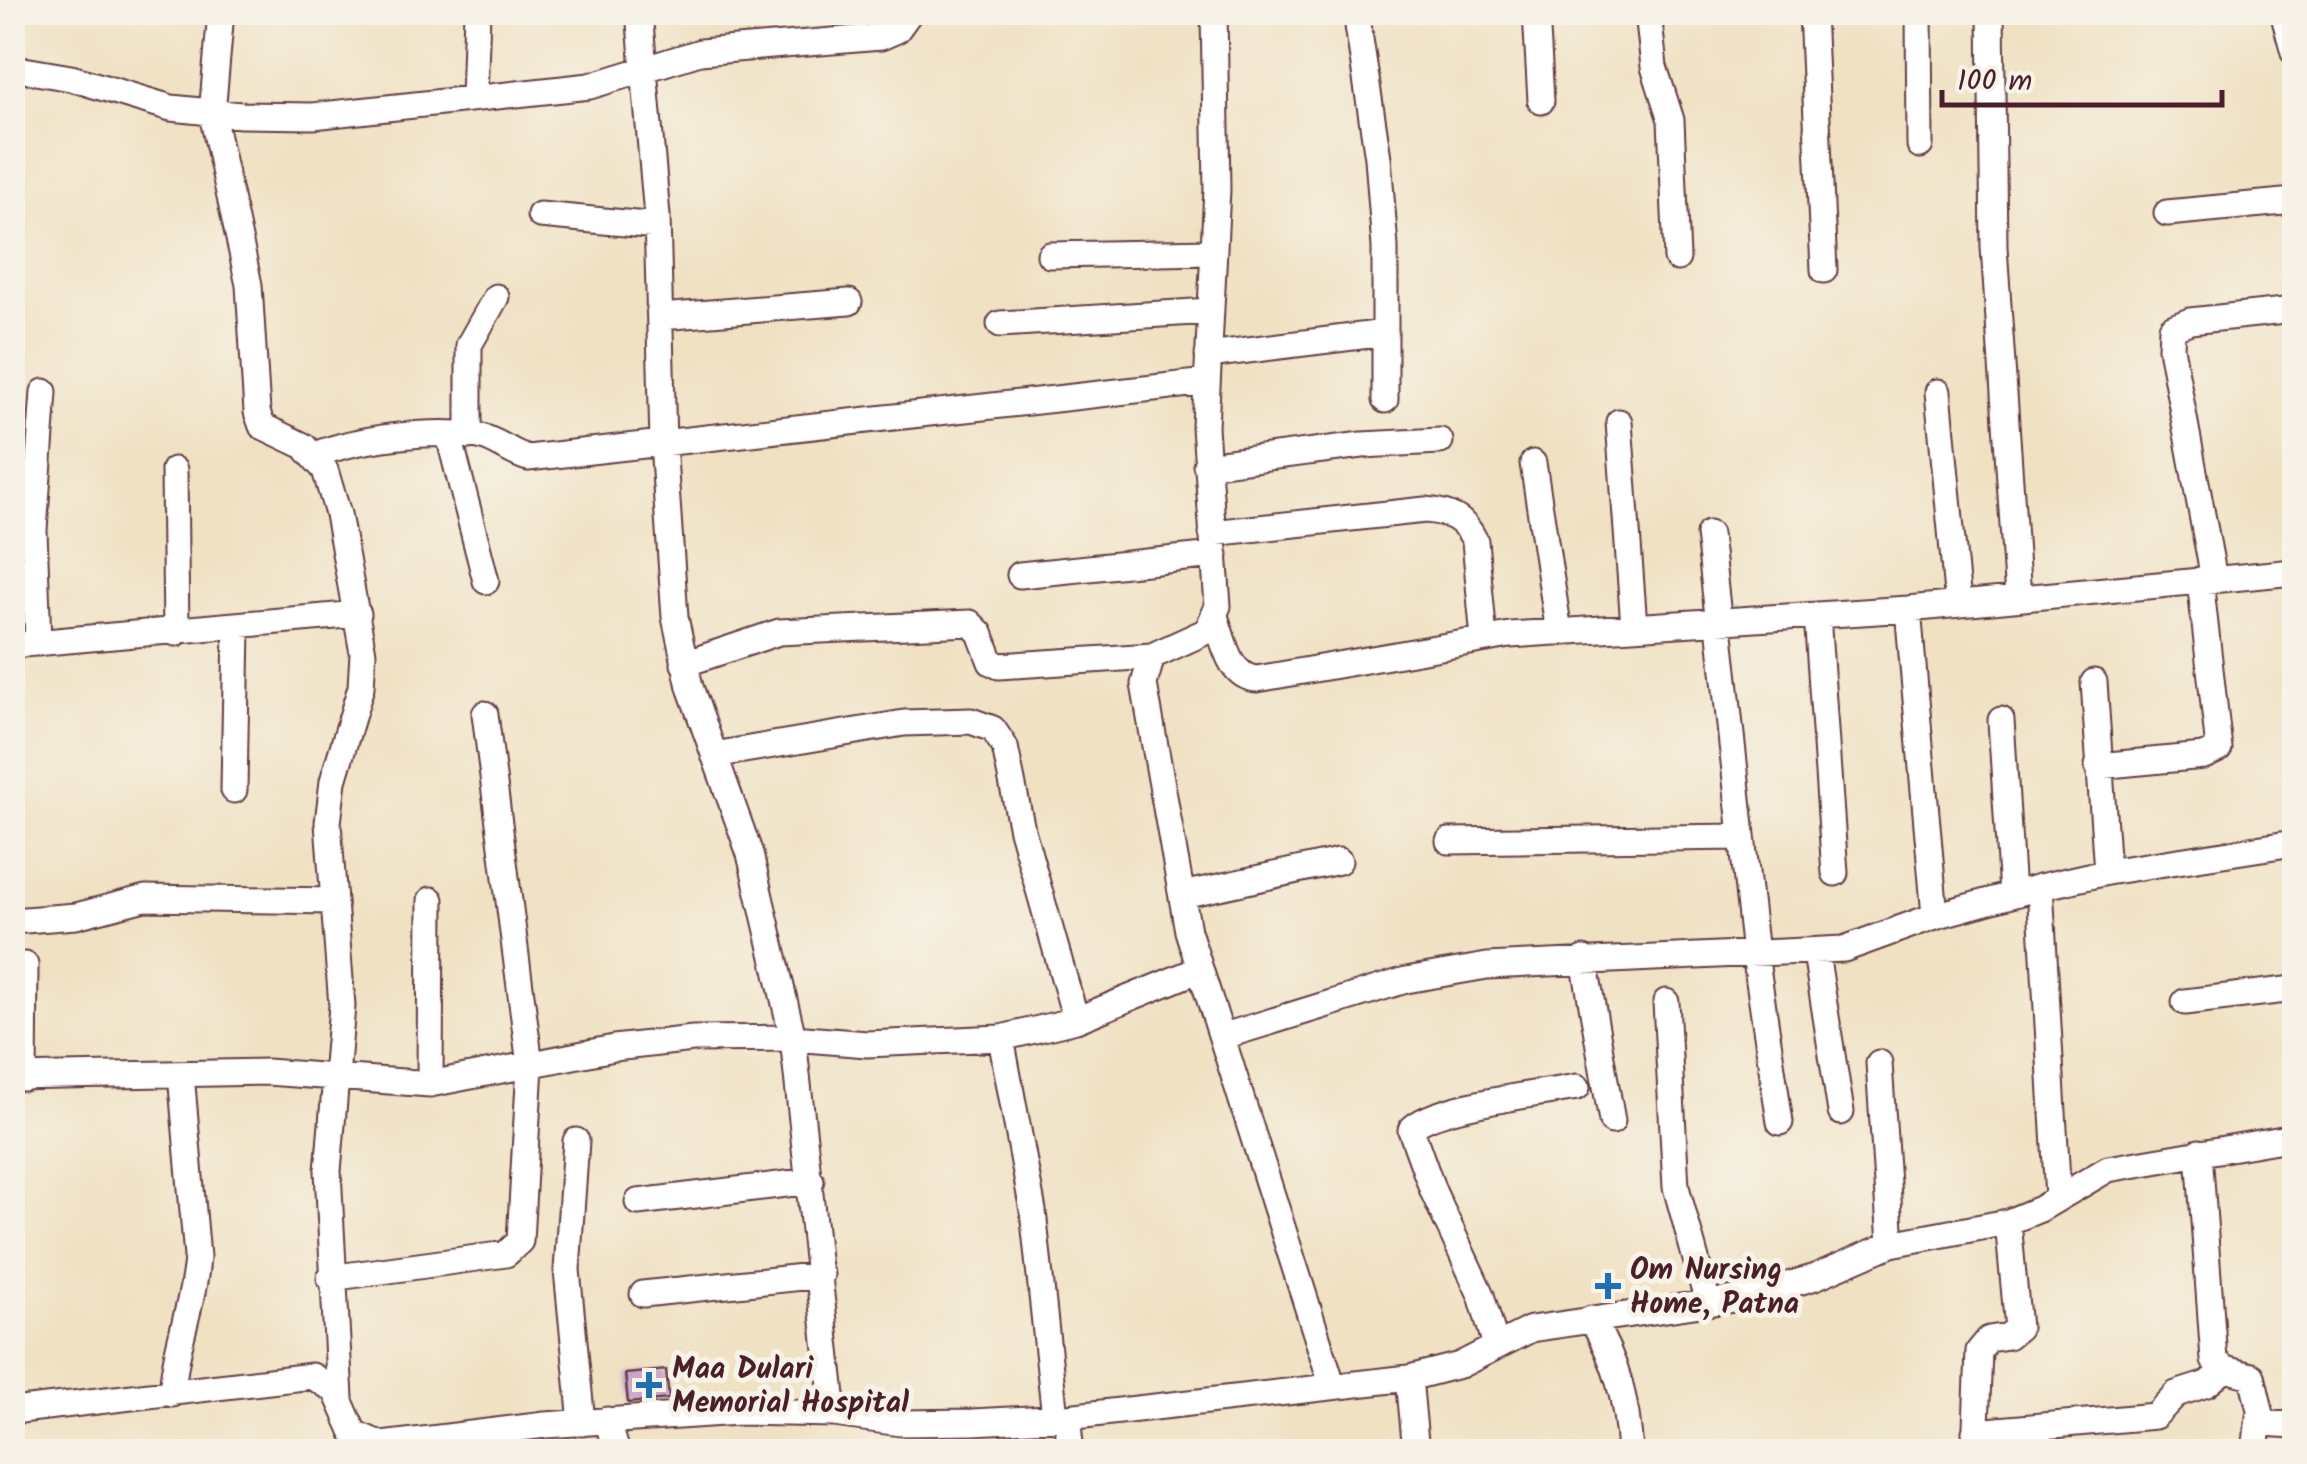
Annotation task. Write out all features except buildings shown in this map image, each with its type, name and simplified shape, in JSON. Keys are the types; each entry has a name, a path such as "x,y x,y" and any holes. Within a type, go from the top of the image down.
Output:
{"street":[{"path":"220,12 212,114 249,285 257,412 262,426 271,434 314,455 333,490 358,614 363,671 330,800 342,1006 339,1077 328,1171 330,1278 348,1452"},
{"path":"474,97 477,12"},
{"path":"639,12 657,226 663,443 674,601 684,664 750,854 793,1038 812,1181 834,1414"},
{"path":"12,68 71,78 151,104 212,114 350,114 590,86 700,52 881,37 897,30 910,12"},
{"path":"1214,12 1218,143 1206,465 1216,619 1236,670 1245,678 1257,680 1484,639 1908,609 2294,572"},
{"path":"1356,12 1378,158 1388,292 1386,400"},
{"path":"1536,12 1541,100"},
{"path":"1648,12 1654,67 1671,120 1678,258"},
{"path":"1812,12 1824,270"},
{"path":"1919,12 1920,145"},
{"path":"1990,12 1994,247 2018,598"},
{"path":"2283,12 2294,52"},
{"path":"2167,213 2294,202"},
{"path":"540,215 657,226"},
{"path":"1050,255 1214,252"},
{"path":"486,580 459,436 468,345 496,297"},
{"path":"660,316 848,302"},
{"path":"2098,766 2204,756 2219,749 2207,580 2172,328 2190,320 2294,310"},
{"path":"1000,324 1210,311"},
{"path":"1208,354 1385,333"},
{"path":"314,455 353,443 459,436 528,458 1207,382"},
{"path":"44,392 26,644 237,628 358,614"},
{"path":"1938,392 1958,604"},
{"path":"1619,422 1634,626"},
{"path":"1206,465 1314,450 1440,440"},
{"path":"1533,463 1559,632"},
{"path":"174,470 171,556 176,633"},
{"path":"1020,576 1425,510 1454,516 1468,527 1475,541 1484,639"},
{"path":"1708,534 1755,954 1780,1122"},
{"path":"1908,609 1935,916"},
{"path":"1817,615 1835,873"},
{"path":"684,664 780,632 926,622 970,623 980,633 990,662 999,666 1152,656 1207,631 1216,619"},
{"path":"234,790 237,628"},
{"path":"1152,656 1146,667 1146,707 1200,970 1332,1384"},
{"path":"2094,682 2107,872"},
{"path":"330,1278 506,1254 514,1248 522,1231 530,1065 485,714"},
{"path":"2001,720 2012,894"},
{"path":"714,755 904,723 970,721 992,728 1006,747 1022,830 1076,1020"},
{"path":"1449,840 1741,836"},
{"path":"1224,1036 1406,980 1487,966 1584,959 1816,953 1872,942 1935,916 2107,872 2294,844"},
{"path":"1182,895 1340,862"},
{"path":"2040,888 2058,1198"},
{"path":"12,922 76,916 145,898 333,901"},
{"path":"430,1084 431,900"},
{"path":"1816,953 1841,1112"},
{"path":"1584,959 1612,1121"},
{"path":"25,965 18,1077 266,1072 430,1084 657,1042 793,1038 867,1044 1001,1038 1076,1020 1200,970"},
{"path":"2185,1002 2294,989"},
{"path":"1666,1002 1676,1187 1708,1304"},
{"path":"1001,1038 1033,1211 1061,1417 1071,1452"},
{"path":"1879,1063 1891,1244"},
{"path":"172,1394 174,1355 194,1288 197,1257 181,1074"},
{"path":"1496,1346 1481,1296 1432,1191 1411,1130 1424,1120 1446,1113 1578,1087"},
{"path":"12,1411 312,1376 328,1383 354,1433 382,1445 594,1421 738,1412 834,1414 918,1424 1061,1417 1409,1378 1460,1365 1530,1328 1708,1304 1785,1288 1891,1244 2008,1222 2108,1168 2294,1136"},
{"path":"576,1141 567,1270 594,1421 617,1452"},
{"path":"2199,1152 2214,1360 2225,1369 2252,1376 2259,1417 2256,1452"},
{"path":"638,1202 812,1181"},
{"path":"2008,1222 2018,1328 2014,1334 1982,1344 1975,1442 2155,1416 2176,1394 2206,1384 2225,1369"},
{"path":"644,1294 821,1275"},
{"path":"1591,1319 1611,1351 1619,1378 1630,1452"},
{"path":"1409,1378 1416,1452"},
{"path":"2259,1417 2269,1425 2294,1425"}],"place":[{"name":"Om Nursing Home, Patna","path":"1608,1286"},
{"name":"Maa Dulari Memorial Hospital","path":"649,1385"}]}
